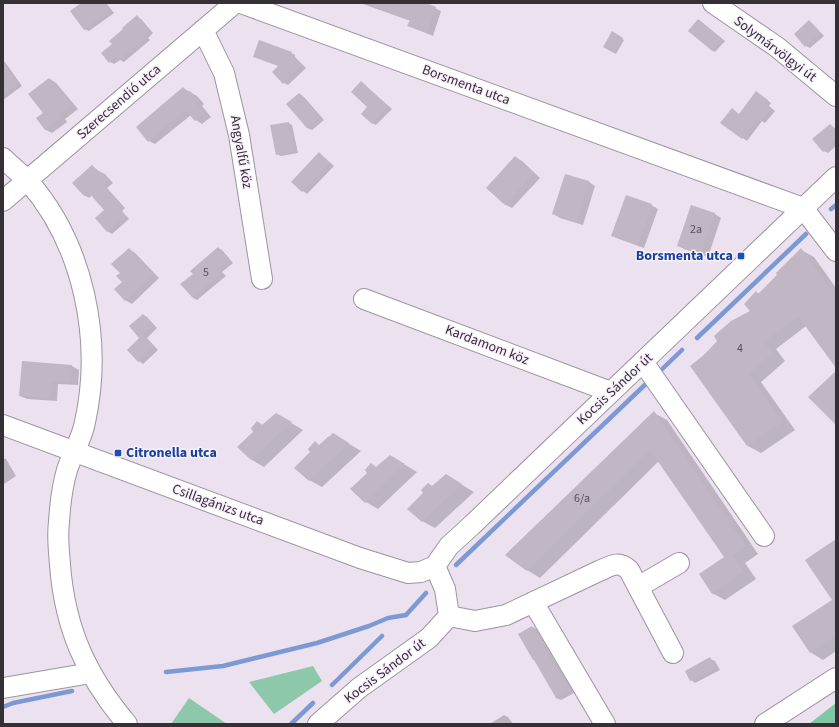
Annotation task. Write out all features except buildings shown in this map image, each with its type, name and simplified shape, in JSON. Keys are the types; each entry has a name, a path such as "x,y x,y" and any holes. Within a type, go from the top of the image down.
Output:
{"street":[{"name":"Szerecsendió utca","path":"3,201 235,3"},
{"name":"Borsmenta utca","path":"241,3 803,208"},
{"name":"Solymárvölgyi út","path":"713,3 777,47 836,96"},
{"name":"Angyalfű köz","path":"203,30 224,73 239,135 262,279"},
{"path":"3,158 27,180 49,211 68,245 81,280 88,312 91,349 91,385 82,436 74,451 66,472 58,524 58,548 63,595 67,616 82,654 102,694 127,724"},
{"name":"Kocsis Sándor út","path":"435,566 450,546 611,392 650,371 803,208 836,177"},
{"path":"803,208 836,250"},
{"name":"Kardamom köz","path":"364,299 611,392"},
{"path":"650,371 764,536"},
{"name":"Csillagánizs utca","path":"3,425 360,558 408,573 421,572 435,566"},
{"path":"638,587 679,563"},
{"path":"435,566 445,589 449,616 475,621 506,615 599,571 614,565 624,565 629,570 673,654"},
{"path":"533,602 605,724"},
{"name":"Kocsis Sándor út","path":"318,724 359,688 429,638 449,616"},
{"path":"3,688 91,673"},
{"path":"765,724 836,678"}],"green space":[{"path":"313,666 322,681 274,714 249,682"},
{"path":"189,698 227,724 171,724"},
{"path":"836,703 836,724 809,724"}],"waterway":[{"path":"831,209 836,205"},
{"path":"697,338 806,234"},
{"path":"657,374 682,350"},
{"path":"456,565 650,380"},
{"path":"166,672 223,666 317,643 369,626 388,618 406,615 426,593"},
{"path":"332,685 382,636"},
{"path":"3,707 13,703 72,691"},
{"path":"291,724 313,703"}],"place":[{"name":"Borsmenta utca","path":"741,256"},
{"name":"Citronella utca","path":"118,453"}]}
